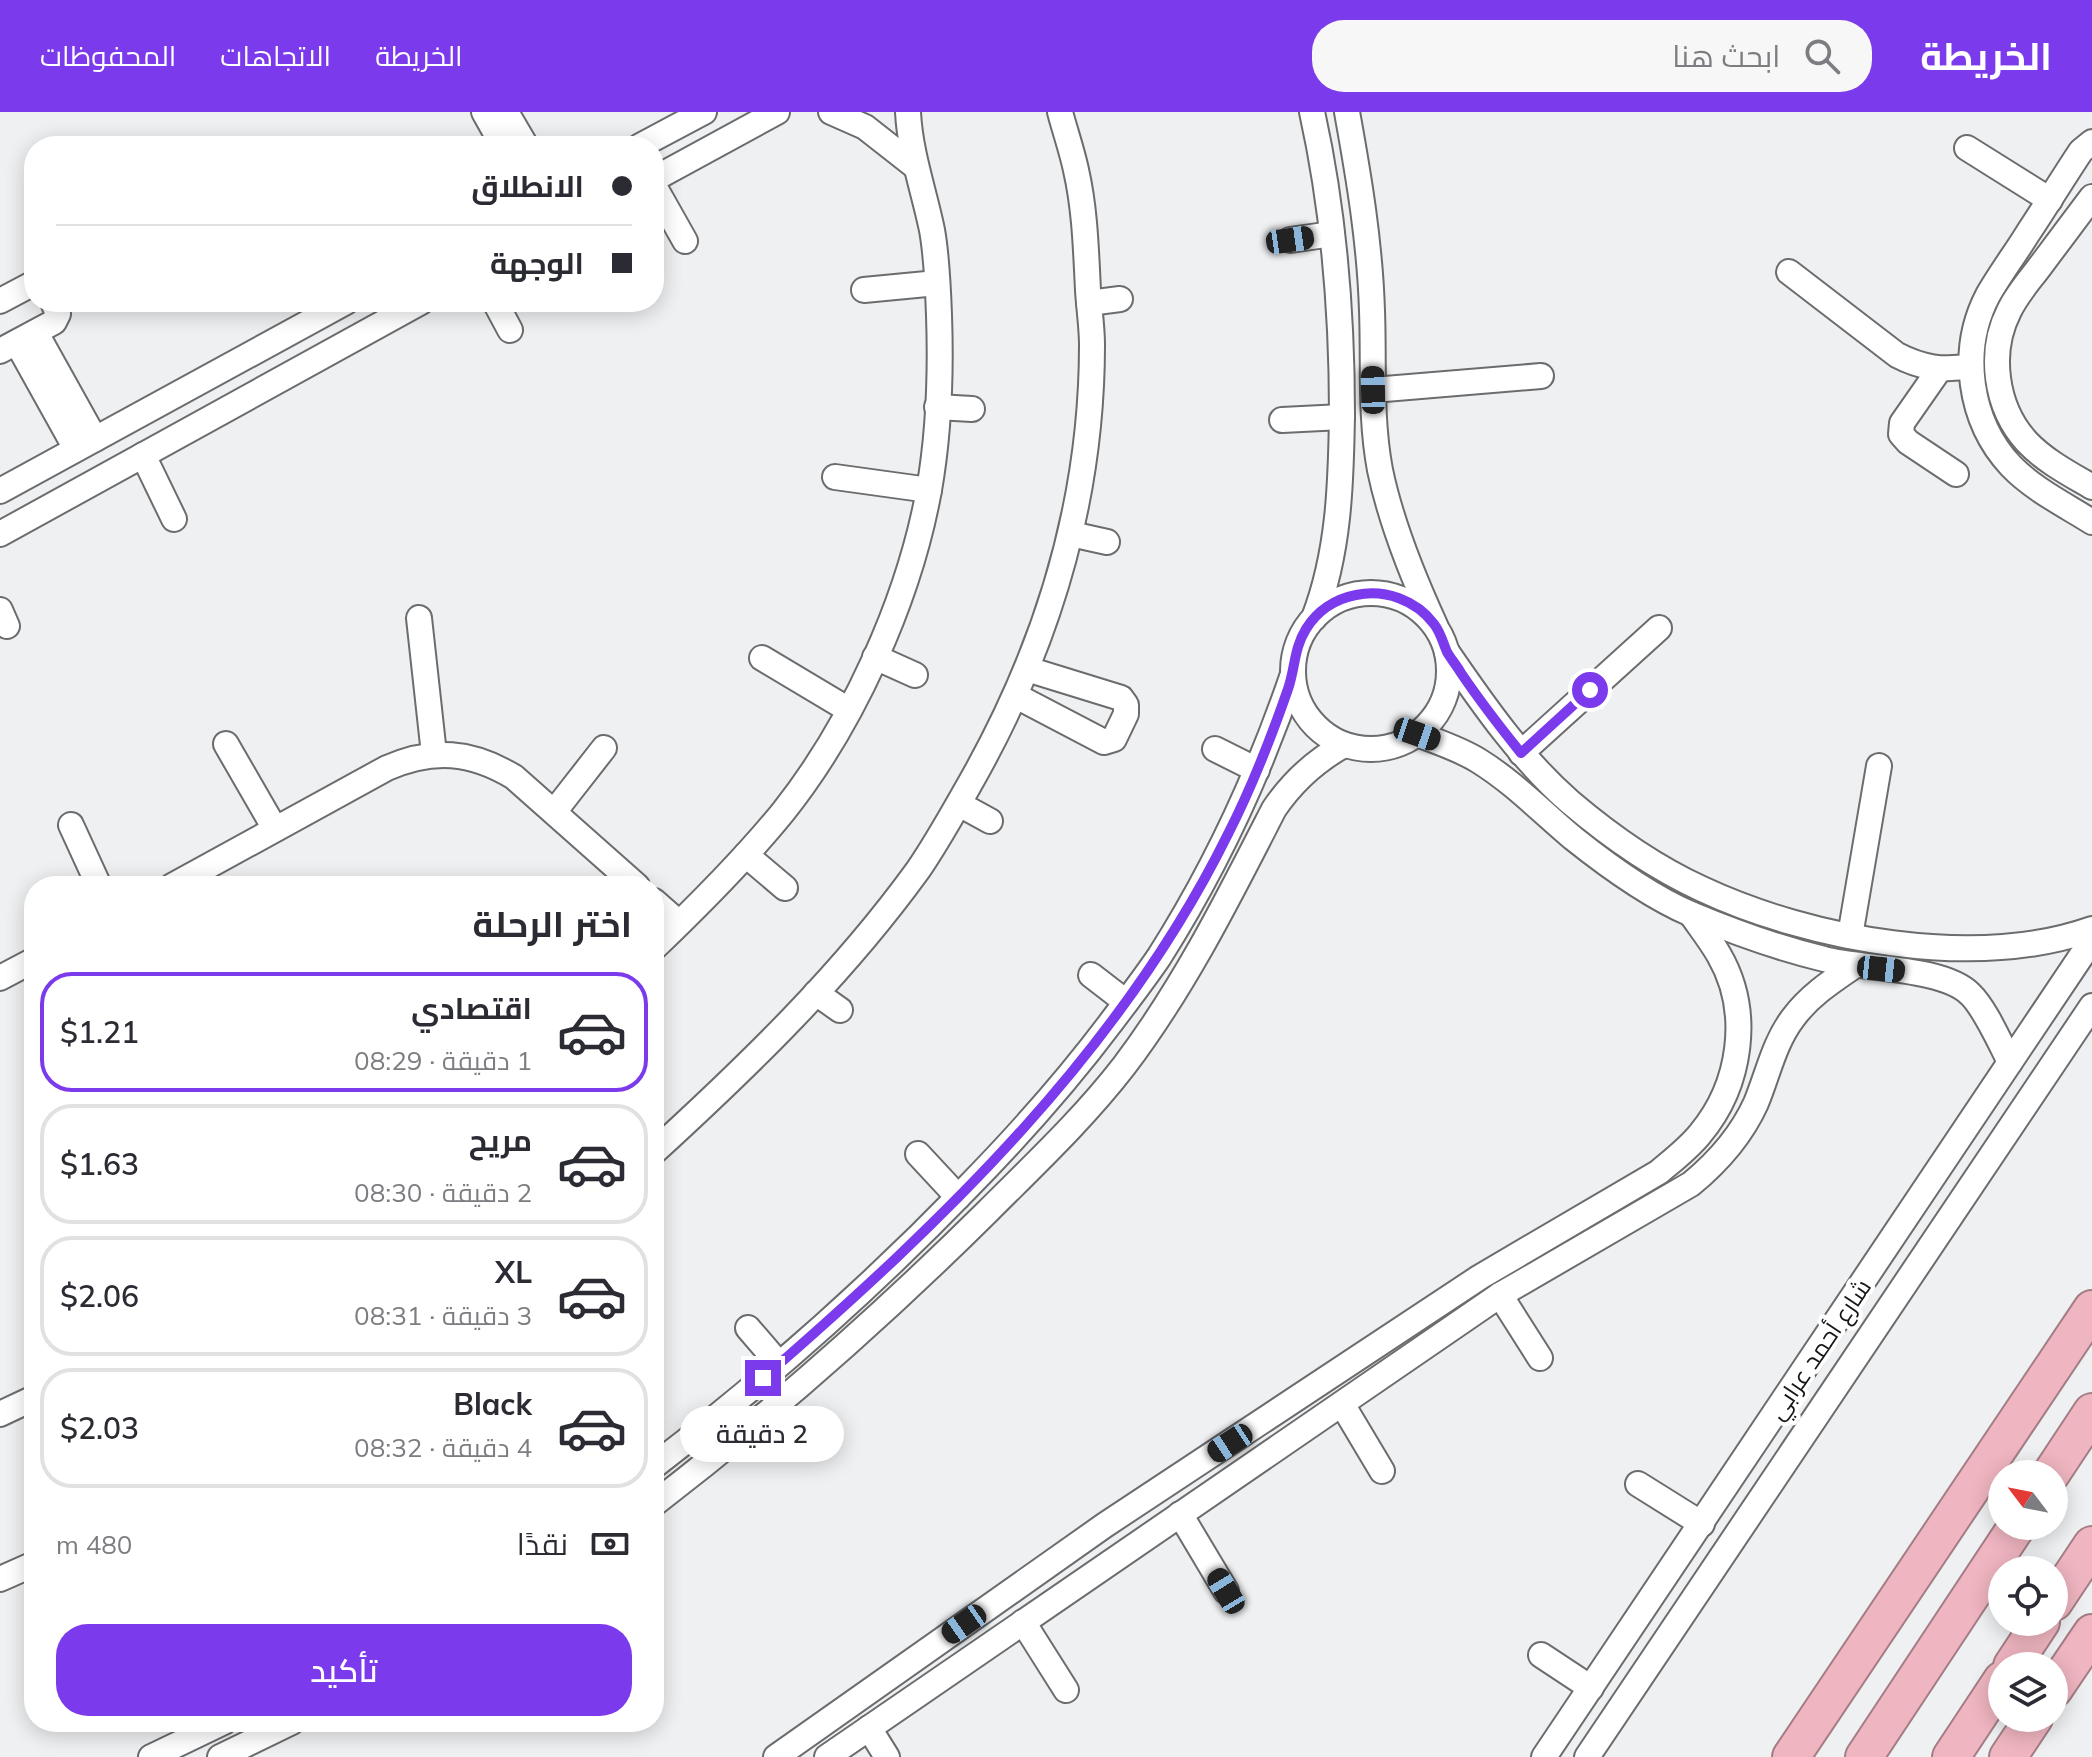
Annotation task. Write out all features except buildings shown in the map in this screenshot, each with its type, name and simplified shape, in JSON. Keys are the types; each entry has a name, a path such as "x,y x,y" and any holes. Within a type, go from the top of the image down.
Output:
{"highway":[{"path":"1791,1757 2092,1309"},
{"path":"2060,1460 2092,1412"},
{"path":"1864,1757 2008,1540"},
{"path":"2068,1581 2092,1545"},
{"path":"2068,1668 2092,1633"},
{"path":"1951,1757 1988,1701"},
{"path":"2008,1757 2025,1732"}],"street":[{"path":"484,112 497,136"},
{"path":"506,112 520,136"},
{"path":"659,136 704,112"},
{"path":"664,174 777,112"},
{"path":"831,112 865,127 916,167"},
{"path":"664,938 746,855 785,810 810,773 849,710 875,657 912,554 929,490 940,364 932,231 916,167 908,112"},
{"path":"664,1143 770,1043 863,939 918,869 995,740 1027,669 1050,607 1071,534 1090,405 1092,343 1085,236 1076,171 1060,112"},
{"path":"664,1458 779,1364 870,1283 1041,1110 1156,961 1203,883 1229,832 1257,770 1293,674 1298,644 1314,618 1328,571 1336,527 1341,473 1340,331 1322,154 1312,112"},
{"path":"1293,674 1300,704 1318,729 1344,745 1374,749 1390,747 1417,734 1438,712 1445,698 1449,668 1442,638 1409,565 1389,503 1376,438 1369,257 1347,112"},
{"path":"2092,142 2085,146 1988,296 1975,330 1971,366 1974,393 1982,420 2000,453 2026,479 2092,522"},
{"path":"1967,148 2050,200"},
{"path":"2066,175 2092,190"},
{"path":"2092,197 2009,311 2001,333 1997,379 2003,402 2026,441 2043,457 2092,487"},
{"path":"664,204 685,241"},
{"path":"1290,240 1332,234"},
{"path":"1789,272 1911,363 1939,370 1971,366"},
{"path":"864,290 937,283"},
{"path":"0,301 24,288"},
{"path":"1089,303 1120,299"},
{"path":"58,312 57,319 50,325 18,342 86,444"},
{"path":"0,491 312,312"},
{"path":"321,312 342,345"},
{"path":"0,534 403,312"},
{"path":"500,312 510,330"},
{"path":"1939,370 1902,423 1901,434 1956,474"},
{"path":"1373,390 1541,376"},
{"path":"937,407 972,409"},
{"path":"1282,420 1342,417"},
{"path":"143,455 174,519"},
{"path":"835,477 929,490"},
{"path":"1071,534 1107,542"},
{"path":"1314,618 1339,600 1368,593 1398,597 1424,613 1435,625"},
{"path":"419,618 434,754"},
{"path":"1521,753 1659,628"},
{"path":"1447,652 1521,753 1569,801 1656,865 1701,889 1767,914 1850,936 1909,945 2005,947 2054,940 2092,929"},
{"path":"875,657 915,675"},
{"path":"762,658 849,710"},
{"path":"1016,696 1104,742 1114,739 1126,714 1126,705 1121,698 1027,669"},
{"path":"1417,734 1478,760 1574,839 1640,887 1691,914 1796,952 1854,966 1941,977 1962,988 1977,1004 2010,1062"},
{"path":"226,744 275,829"},
{"path":"664,1496 844,1347 948,1251 1067,1133 1124,1065 1166,1004 1285,793 1312,765 1344,745"},
{"path":"554,812 604,748"},
{"path":"1215,749 1257,770"},
{"path":"190,876 387,768 434,754 465,756 514,777 626,876"},
{"path":"1850,936 1879,766"},
{"path":"959,804 990,821"},
{"path":"71,825 94,876"},
{"path":"746,855 785,888"},
{"path":"664,910 679,923"},
{"path":"776,1757 1105,1525 1480,1277 1659,1172 1698,1137 1714,1116 1726,1092 1738,1042 1738,1015 1733,990 1720,957 1691,914"},
{"name":"شارع أحمد عرابي","path":"1544,1757 2092,940"},
{"path":"0,978 24,965"},
{"path":"827,1757 1500,1295 1691,1184 1712,1167 1745,1125 1777,1044 1792,1019 1812,997 1854,966"},
{"path":"1091,975 1126,1002"},
{"path":"816,993 840,1010"},
{"path":"1587,1757 2092,1006"},
{"path":"918,1154 958,1197"},
{"path":"1500,1295 1540,1358"},
{"path":"748,1328 779,1364"},
{"path":"0,1414 24,1403"},
{"path":"1342,1404 1382,1471"},
{"path":"1638,1484 1702,1524"},
{"path":"1180,1514 1226,1591"},
{"path":"0,1579 24,1568"},
{"path":"1023,1622 1066,1690"},
{"path":"940,1641 958,1667"},
{"path":"1541,1655 1591,1688"},
{"path":"869,1728 887,1757"},
{"path":"151,1757 203,1732"},
{"path":"220,1757 271,1732"}],"route":[{"path":"763,1378 927,1229 1012,1141 1096,1043 1156,961 1203,883 1229,832 1274,728 1293,674 1298,644 1314,618 1326,608 1353,595 1368,593 1398,597 1412,604 1435,625 1447,652 1521,753 1590,690"}]}
